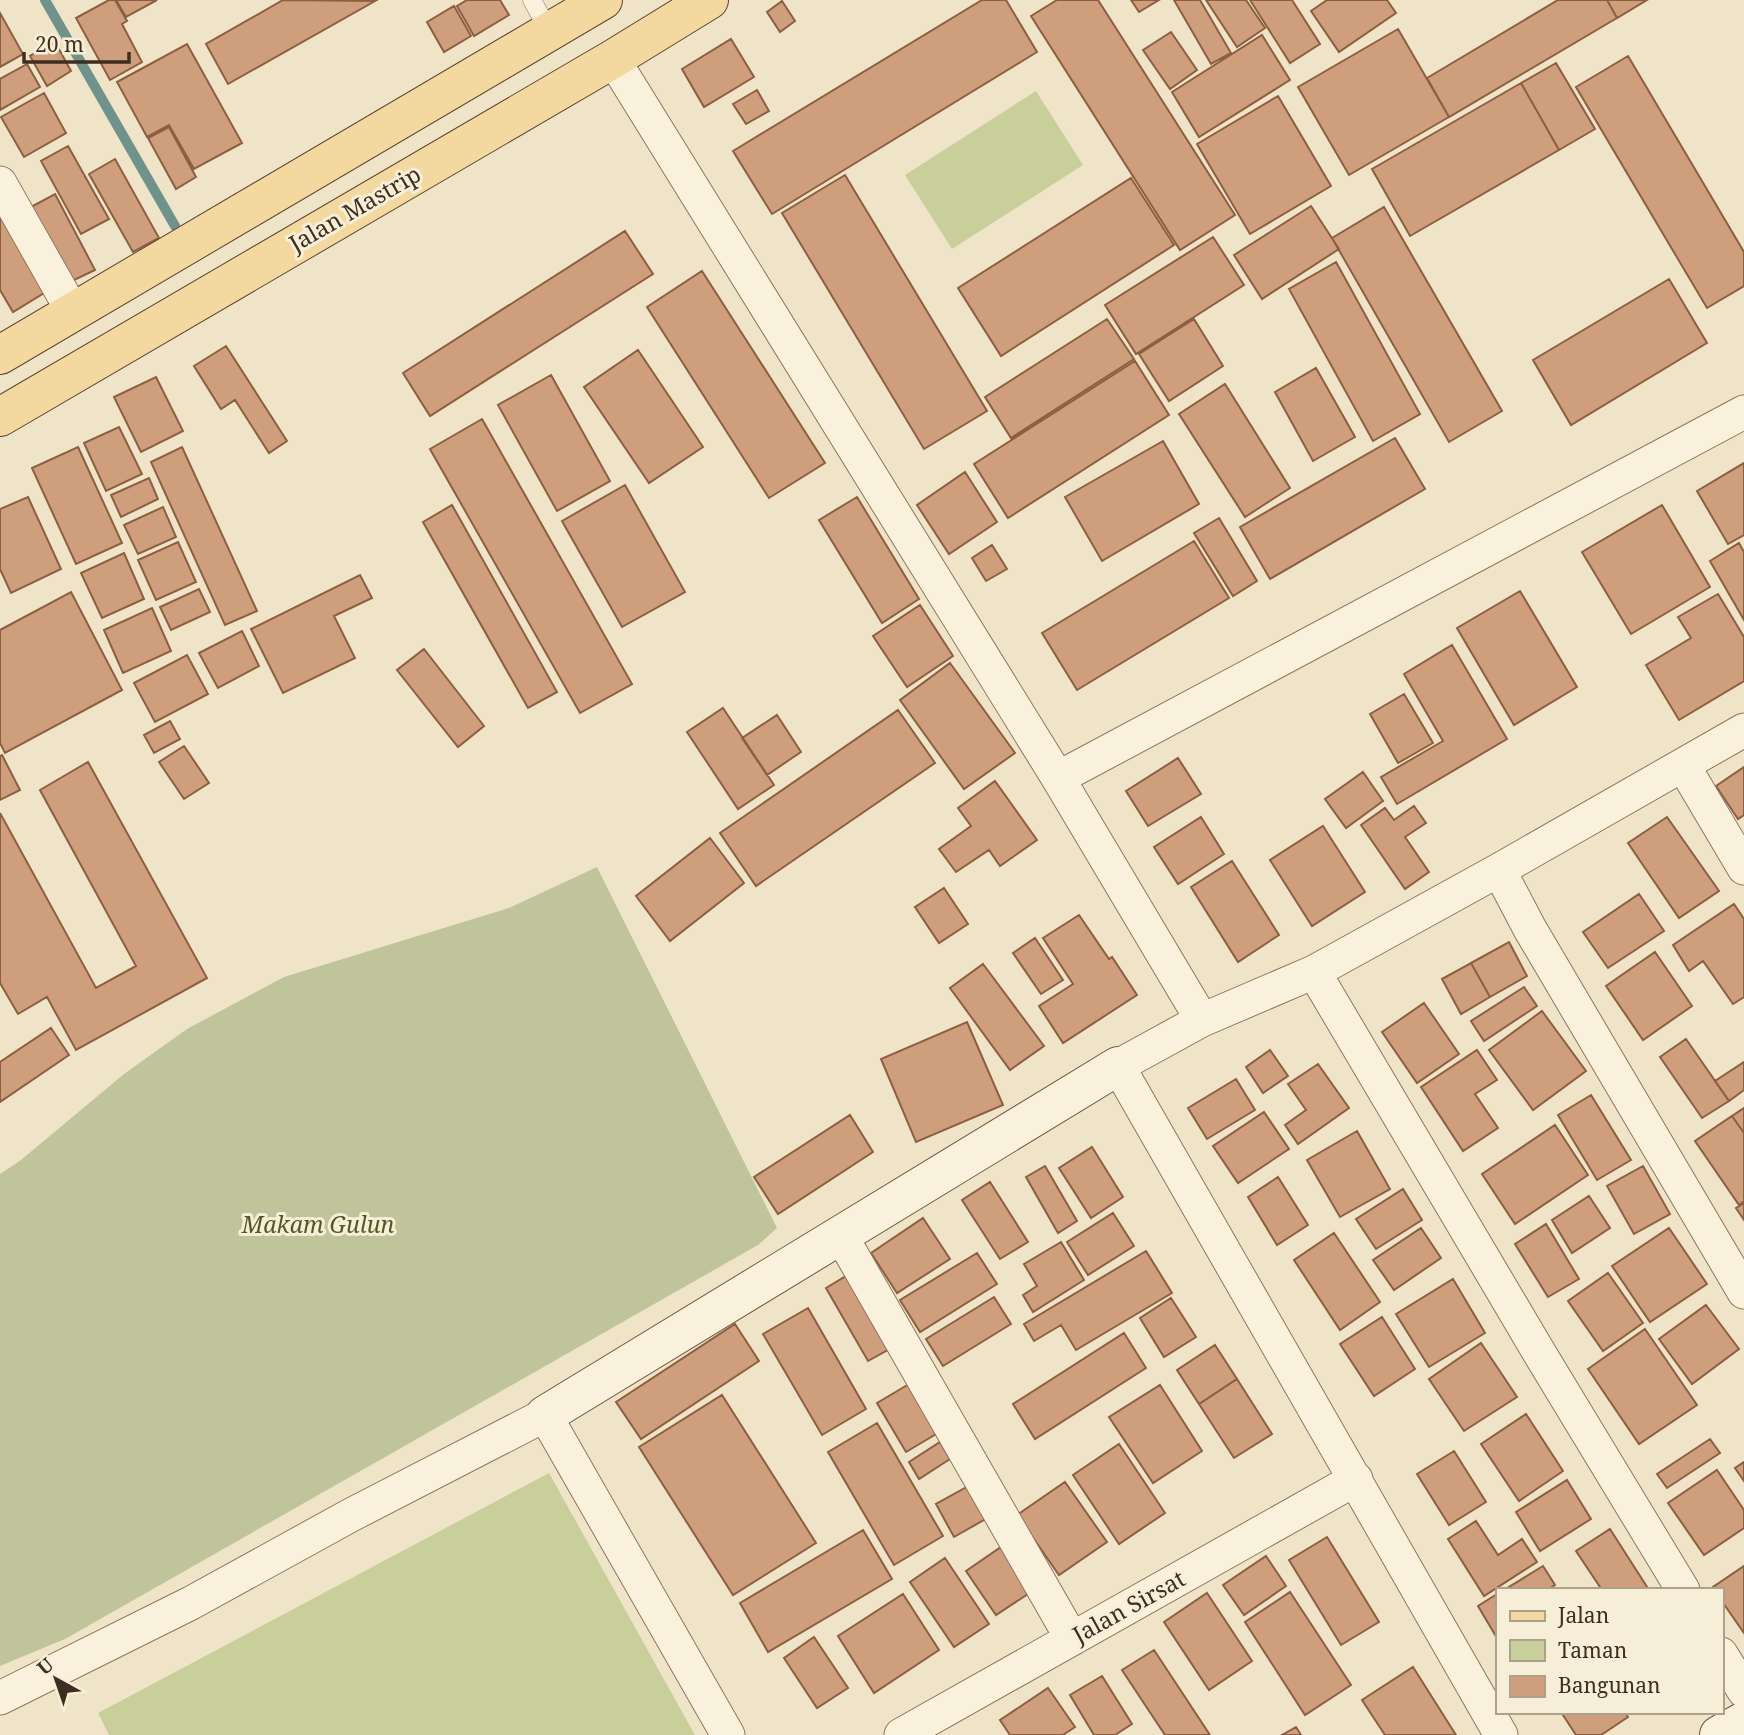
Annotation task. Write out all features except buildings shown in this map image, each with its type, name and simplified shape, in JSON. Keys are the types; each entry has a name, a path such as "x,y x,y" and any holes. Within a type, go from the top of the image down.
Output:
{"main road":[{"path":"0,355 188,243 541,16 603,0"},
{"name":"Jalan Mastrip","path":"0,417 613,59 709,0"}],"street":[{"path":"613,59 1058,778 1202,1020"},
{"path":"0,183 73,312"},
{"path":"1058,778 1744,412"},
{"path":"0,1698 191,1603 351,1515 545,1415 1118,1066 1202,1020 1314,972 1744,730"},
{"path":"1683,765 1744,868"},
{"path":"1499,870 1530,929 1744,1292"},
{"path":"1314,972 1682,1588"},
{"path":"1118,1066 1501,1735"},
{"path":"840,1234 1072,1639"},
{"path":"545,1415 728,1735"},
{"name":"Jalan Sirsat","path":"901,1735 1356,1479"},
{"path":"1723,1657 1744,1691"},
{"path":"1719,1735 1744,1721"}],"green space":[{"path":"1036,91 1083,165 952,249 905,175"},
{"name":"Makam Gulun","path":"597,867 777,1228 758,1245 65,1639 0,1666 0,1174 21,1160 124,1074 187,1029 284,977 509,908"},
{"path":"549,1473 695,1735 109,1735 98,1713"}],"waterway":[{"path":"45,0 175,226"}]}
